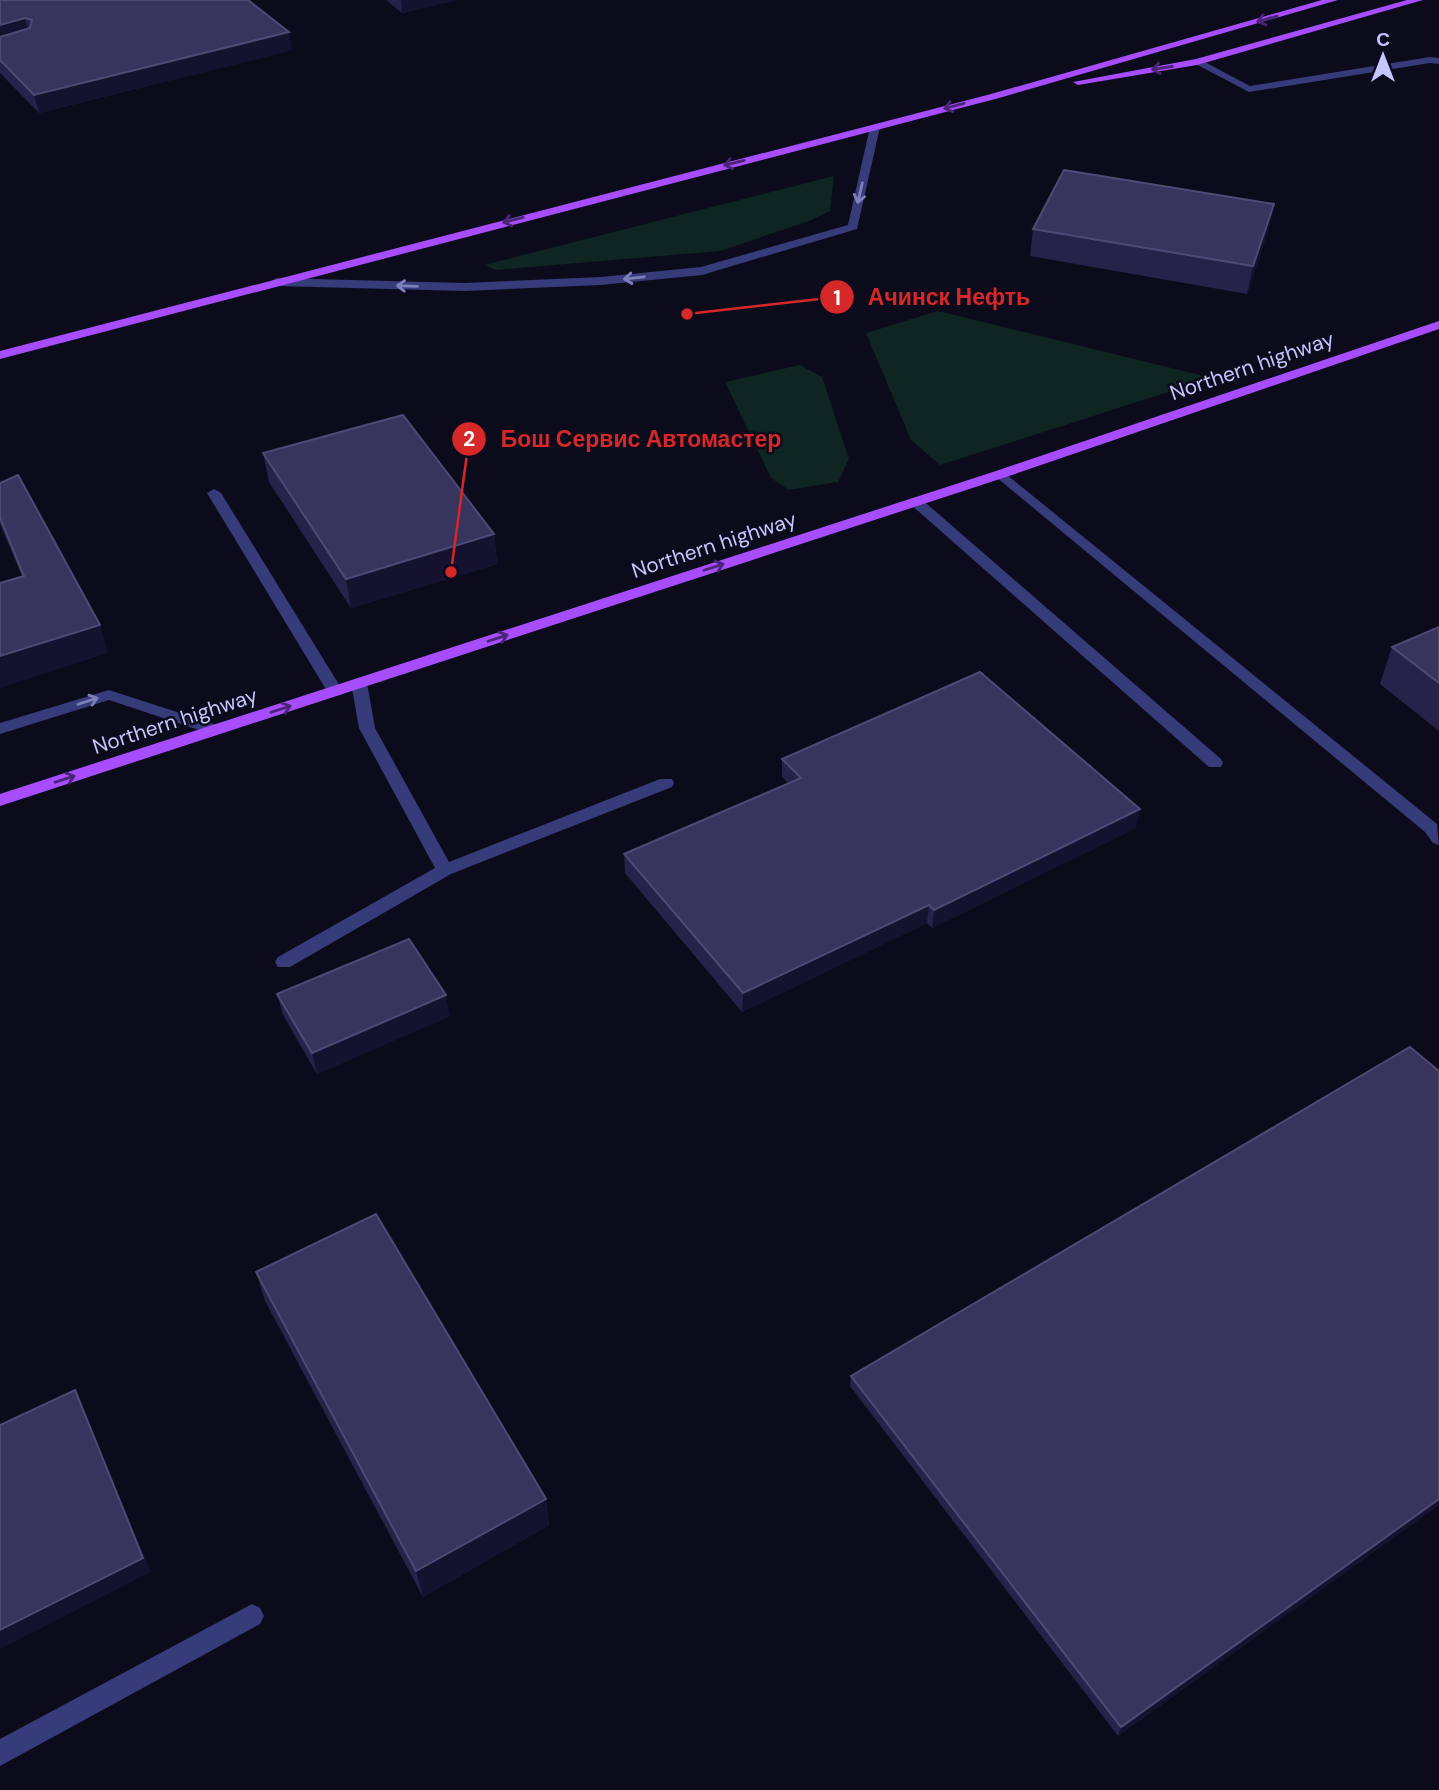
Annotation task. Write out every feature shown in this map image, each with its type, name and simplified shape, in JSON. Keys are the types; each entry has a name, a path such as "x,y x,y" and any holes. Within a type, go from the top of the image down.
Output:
{"main road":[{"path":"0,355 995,96 1333,0"},
{"path":"995,96 1197,62 1418,0"},
{"name":"Northern highway","path":"0,800 1001,474 1439,325"}],"lane":[{"path":"1197,62 1249,89 1439,61"},
{"path":"276,282 465,287 601,281 702,271 853,227 875,127"},
{"path":"1001,474 1431,828 1439,839"},
{"path":"214,493 335,691"},
{"path":"915,501 1214,763"},
{"path":"359,683 367,727 445,870"},
{"path":"0,729 109,695 214,730"},
{"path":"284,962 445,870 666,783"},
{"path":"0,1754 252,1616"}],"green space":[{"path":"834,176 830,211 809,221 720,251 496,270 484,265"},
{"path":"938,311 1212,378 940,465 911,440 866,333"},
{"path":"800,365 822,377 849,459 838,482 789,490 771,478 725,382"}],"building":[{"path":"0,0 248,0 289,32 34,95 0,60 0,37 30,28 32,20 25,18 0,25"},
{"path":"1064,170 1274,204 1253,266 1033,229"},
{"path":"403,415 494,534 346,579 263,453"},
{"path":"18,475 100,625 0,656 0,583 24,576 0,518 0,483"},
{"path":"1439,627 1439,683 1392,647"},
{"path":"980,672 1140,809 934,910 929,905 743,993 624,854 801,778 782,759"},
{"path":"409,939 446,995 312,1053 277,994"},
{"path":"1410,1047 1439,1071 1439,1499 1121,1727 851,1376"},
{"path":"376,1214 546,1499 416,1571 256,1272"},
{"path":"75,1390 143,1558 0,1630 0,1425"}],"place":[{"name":"Ачинск Нефть","path":"687,314"},
{"name":"Бош Сервис Автомастер","path":"451,572"}]}
